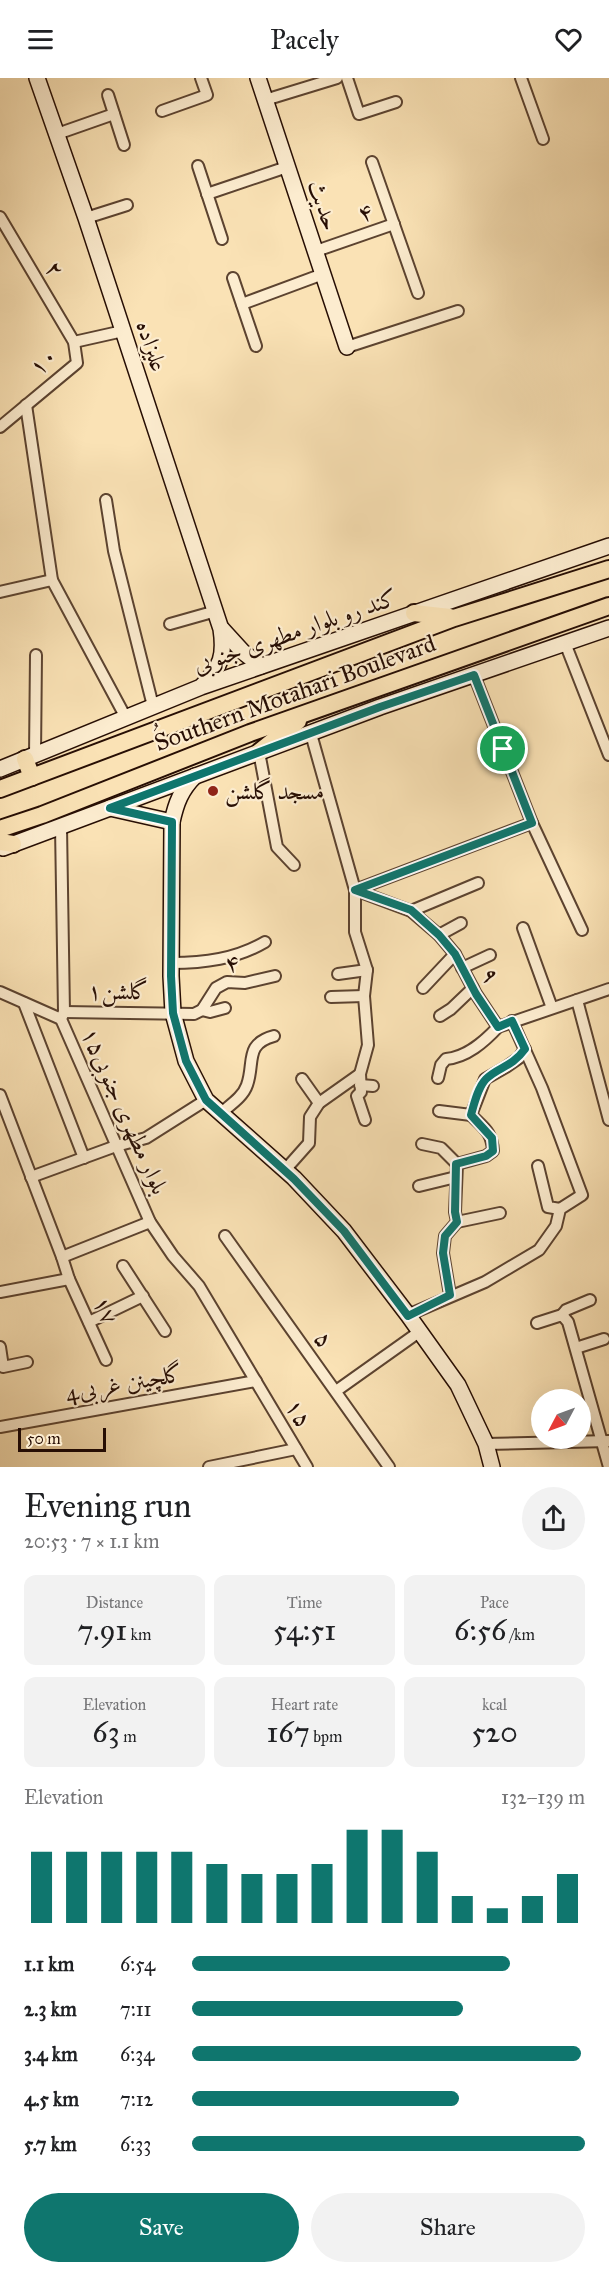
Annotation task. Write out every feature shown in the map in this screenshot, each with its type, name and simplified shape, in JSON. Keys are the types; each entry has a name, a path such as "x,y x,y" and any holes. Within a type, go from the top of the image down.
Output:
{"main road":[{"name":"ُSouthern Motahari Boulevard","path":"0,789 454,618 609,569"},
{"name":"ُSouthern Motahari Boulevard","path":"0,829 42,815 250,733 609,606"},
{"path":"414,614 454,618"},
{"path":"259,752 309,712"},
{"path":"30,757 32,777"}],"street":[{"name":"علیزاده","path":"37,78 86,218 221,629 223,650 221,661 216,672 201,687"},
{"path":"162,111 207,96 201,78"},
{"name":"حدیث","path":"258,78 347,347"},
{"path":"265,100 337,78"},
{"path":"347,78 358,114 396,102"},
{"path":"521,78 543,139"},
{"path":"108,95 124,145"},
{"path":"57,134 114,114"},
{"path":"372,162 418,293"},
{"path":"198,166 222,239"},
{"path":"207,194 287,167"},
{"path":"86,218 127,205"},
{"name":"۲","path":"0,217 74,342"},
{"name":"۴","path":"316,251 394,224"},
{"path":"242,304 323,274"},
{"path":"233,278 256,346"},
{"path":"347,347 458,311"},
{"path":"74,342 123,331"},
{"name":"۱۰","path":"0,427 77,363 74,342"},
{"path":"26,405 52,580 125,716"},
{"path":"106,500 114,551 153,706"},
{"name":"کند رو بلوار مطهری جنوبی","path":"0,769 125,716 201,687 609,546"},
{"path":"0,591 52,580"},
{"path":"170,624 216,611"},
{"path":"4,845 61,827 380,707 609,628"},
{"name":"علیزاده","path":"221,629 243,652 261,666"},
{"path":"565,643 609,755"},
{"path":"30,757 36,655"},
{"path":"474,675 532,823 582,930"},
{"path":"311,734 355,890 355,932 367,970 363,996 368,1045 360,1079 361,1092 357,1096 365,1120"},
{"path":"259,752 277,847 294,865"},
{"path":"195,776 184,787 175,803 172,822 173,1013 186,1061 206,1100 285,1170 344,1231 458,1385 486,1444 492,1467"},
{"path":"110,808 172,822"},
{"path":"355,890 532,823"},
{"name":"بلوار مطهری جنوبی۱۵","path":"61,827 63,1015 116,1146 150,1222 173,1256 199,1286 256,1381"},
{"path":"411,910 478,882"},
{"name":"۹","path":"355,890 411,910 439,935 455,954 498,1027"},
{"path":"439,935 461,922"},
{"path":"523,928 552,1008"},
{"path":"171,963 198,963 224,958 251,951 265,942"},
{"path":"423,988 455,954"},
{"path":"462,968 490,955"},
{"path":"338,974 367,970"},
{"name":"۴","path":"202,1010 216,988 227,982 245,983 275,976"},
{"path":"440,1016 473,988"},
{"path":"438,1078 441,1065 446,1059 459,1058 486,1041 498,1027 609,989"},
{"path":"0,992 24,1003 63,1015"},
{"path":"331,997 363,996"},
{"path":"577,1000 605,1087 609,1120"},
{"path":"24,1003 84,1158"},
{"path":"173,1013 194,1014 202,1010 210,1012 225,1008"},
{"name":"گلشن۱","path":"63,1015 173,1013"},
{"path":"512,1021 542,1088 582,1196 560,1209 548,1207 538,1166"},
{"path":"221,1113 240,1097 247,1087 253,1050 260,1042 274,1036"},
{"path":"471,1115 485,1079 512,1063 525,1049"},
{"path":"302,1079 319,1103"},
{"path":"360,1079 373,1086"},
{"path":"285,1170 309,1143 310,1117 319,1103 360,1079"},
{"name":"۱۷","path":"0,1095 69,1279 106,1360"},
{"path":"31,1177 116,1146 146,1138 206,1100"},
{"path":"439,1111 471,1115 492,1138 493,1151 486,1156 456,1164"},
{"path":"488,1131 502,1130"},
{"path":"422,1144 441,1148 456,1164 457,1222"},
{"path":"419,1186 456,1177"},
{"path":"408,1316 450,1295 485,1282 539,1250 556,1226 560,1209"},
{"path":"450,1295 443,1253 445,1236 457,1222 500,1214"},
{"path":"62,1257 150,1222"},
{"name":"۵","path":"225,1236 389,1467"},
{"path":"123,1266 165,1331"},
{"path":"0,1292 69,1279"},
{"path":"89,1322 143,1296"},
{"path":"537,1323 562,1315 566,1310 590,1300"},
{"path":"562,1315 568,1322 605,1441 609,1467"},
{"path":"336,1391 420,1332"},
{"path":"576,1348 604,1338"},
{"path":"0,1347 3,1367 27,1362"},
{"name":"4گلچینن غربی","path":"0,1427 256,1381"},
{"name":"۱۵","path":"256,1381 307,1467"},
{"path":"486,1444 605,1441"},
{"path":"209,1467 296,1449"}],"place":[{"name":"مسجد گلشن","path":"213,791"}],"route":[{"path":"474,675 503,749 532,823 355,890 411,910 439,935 455,954 476,994 498,1027 512,1021 525,1049 519,1058 485,1079 474,1104 471,1115 488,1131 492,1138 493,1151 486,1156 456,1164 455,1212 457,1222 445,1236 443,1253 450,1295 408,1316 344,1231 294,1179 206,1100 186,1061 173,1013 171,976 172,822 110,808 380,707 474,675"}]}
